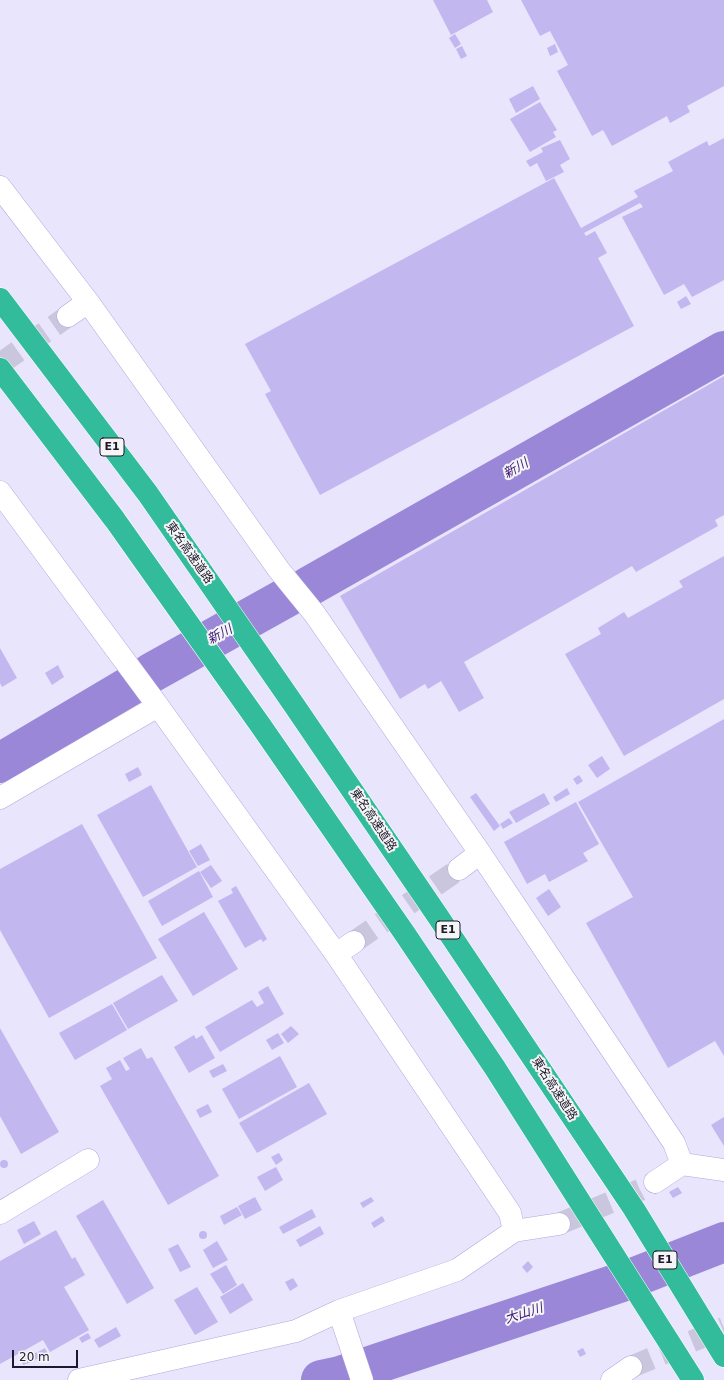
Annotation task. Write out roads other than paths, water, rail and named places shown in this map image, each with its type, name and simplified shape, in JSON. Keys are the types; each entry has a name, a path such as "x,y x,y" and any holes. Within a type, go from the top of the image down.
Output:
{"highway":[{"name":"東名高速道路","path":"0,299 148,494 258,653 437,915 634,1209 695,1311 724,1356"},
{"path":"0,369 115,520 223,671 495,1068 693,1380"}],"street":[{"path":"0,187 88,302 279,570 314,613 480,853 674,1143 682,1164"},
{"path":"68,316 88,302"},
{"path":"0,492 158,706 336,954 510,1213 514,1231"},
{"path":"0,798 158,706"},
{"path":"459,869 480,853"},
{"path":"336,954 354,942"},
{"path":"0,1214 88,1160"},
{"path":"655,1182 682,1164 724,1170"},
{"path":"79,1380 296,1330 341,1317 457,1270 514,1231 559,1224"},
{"path":"341,1317 362,1380"},
{"path":"612,1380 631,1367"}],"waterway":[{"name":"新川","path":"308,587 724,351"},
{"name":"新川","path":"151,673 289,596"},
{"name":"新川","path":"0,763 130,686"},
{"name":"大山川","path":"321,1380 340,1376 622,1282 724,1242"}],"tunnel":[{"path":"0,364 68,316"},
{"path":"354,942 459,869"},
{"path":"559,1224 640,1190 655,1182"},
{"path":"631,1367 724,1328"}]}
